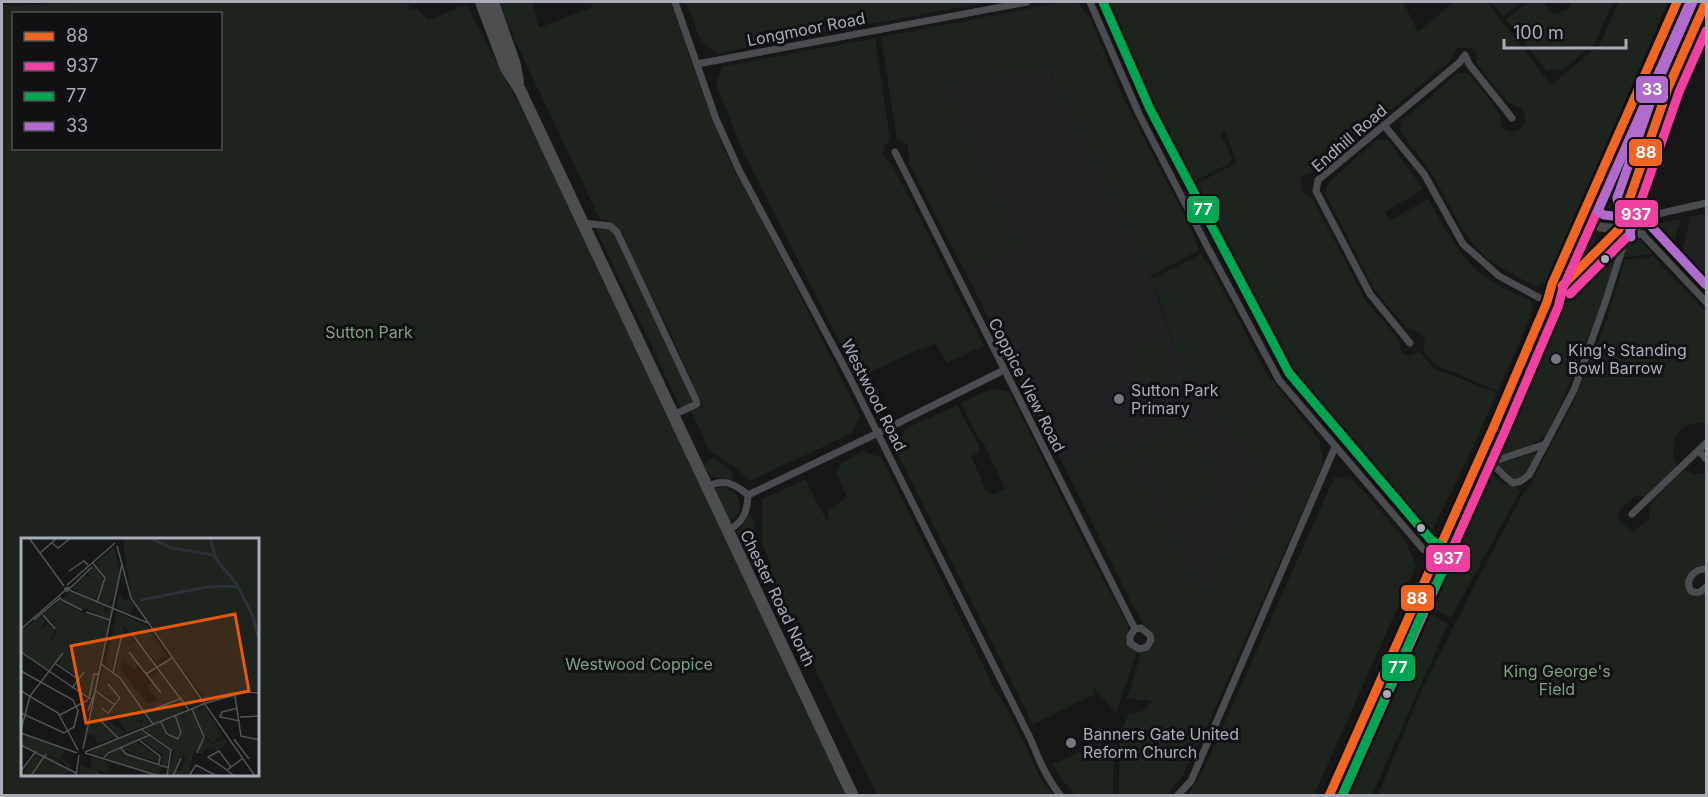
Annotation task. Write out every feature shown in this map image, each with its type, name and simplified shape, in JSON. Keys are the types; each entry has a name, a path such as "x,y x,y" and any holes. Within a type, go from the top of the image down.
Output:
{"highway":[{"name":"Chester Road North","path":"481,2 506,68 520,90 675,414 707,487 853,795"},
{"name":"Chester Road North","path":"494,2 515,65 520,90"}],"main road":[{"path":"1329,795 1414,602 1437,557 1480,460 1547,302 1552,284 1677,2"},
{"path":"1547,302 1593,253 1624,230 1629,201 1668,88 1706,2"},
{"path":"1592,194 1606,194 1629,201"},
{"path":"1583,216 1600,227 1624,230"}],"street":[{"name":"Westwood Road","path":"675,2 716,119 739,170 878,433 1031,740 1042,767 1061,795"},
{"name":"Longmoor Road","path":"697,64 1027,2"},
{"path":"1090,2 1139,114 1280,380 1423,549 1437,557"},
{"name":"Endhill Road","path":"1410,343 1370,294 1316,191 1318,180 1459,63 1469,64 1512,118"},
{"path":"1384,125 1424,174 1463,244 1499,276 1547,302"},
{"name":"Coppice View Road","path":"895,152 1135,628"},
{"path":"1629,201 1640,218 1643,235"},
{"path":"1640,218 1707,203"},
{"path":"583,223 610,226 617,232 696,400 697,404 694,407 675,414"},
{"path":"1492,462 1503,476 1513,483 1529,475 1574,390 1605,303 1624,230 1643,235 1707,302"},
{"path":"748,495 1004,370"},
{"path":"1632,514 1707,443"},
{"path":"1480,460 1492,462 1546,444"},
{"path":"1177,795 1191,781 1335,447"},
{"path":"1699,451 1707,459"},
{"path":"707,487 726,481 738,486 748,495"},
{"path":"728,531 743,519 747,510 748,495"},
{"path":"1707,568 1699,570 1688,580 1687,584 1690,591 1695,593 1707,587"}],"shaded area":[{"name":"Sutton Park Primary","path":"1049,64 1051,73 1148,268 1179,359 1261,471 1202,596 1121,438 1064,466 965,272 1022,246 945,86 1018,74"},
{"path":"1706,213 1706,286 1676,254 1682,250 1689,223 1688,217"}],"green space":[{"name":"Sutton Park","path":"90,2 406,2 412,10 417,8 428,20 467,5 546,157 846,795 2,795 2,4 12,6"},
{"path":"500,2 532,2 539,28 592,7 590,2 671,2 729,160 764,224 860,416 852,433 750,481 709,450 691,411 703,406 667,325 636,266 623,233 608,221 600,219 514,38"},
{"path":"686,2 989,2 717,53 701,41"},
{"path":"1063,2 1079,4 1090,18 1123,98 1189,224 1199,250 1150,276 1055,82 1049,65 1018,74 945,86 1022,246 965,272 909,163 908,145 897,140 881,37"},
{"path":"1099,2 1403,2 1418,32 1454,2 1487,2 1551,85 1599,46 1619,2 1668,2 1546,282 1535,286 1486,258 1463,230 1431,172 1400,131 1401,122 1459,72 1468,74 1484,92 1497,109 1504,129 1513,132 1522,127 1525,120 1524,113 1519,107 1509,103 1477,64 1476,52 1472,48 1457,48 1450,61 1389,111 1379,113 1369,129 1319,170 1306,174 1300,179 1303,192 1314,201 1365,300 1398,338 1402,353 1408,356 1420,352 1433,368 1497,393 1432,530 1418,531 1288,381 1277,364 1186,189 1237,163 1225,131 1221,135 1232,159 1230,163 1185,186 1127,70"},
{"path":"1491,2 1521,2 1503,16"},
{"path":"1528,2 1543,2 1551,12 1559,13 1568,9 1572,2 1613,2 1594,44 1560,71 1555,69 1547,71 1506,19"},
{"path":"1681,2 1702,2 1645,133 1630,187 1616,190 1610,187 1606,180"},
{"path":"875,38 890,140 883,147 884,156 893,167 917,212 984,346 947,363 936,344 919,349 858,378 744,154 716,84 725,66"},
{"path":"1377,140 1388,140 1423,189 1385,212 1389,221 1428,199 1454,243 1479,272 1489,280 1531,301 1533,310 1498,391 1435,365 1423,351 1425,340 1418,331 1407,328 1376,292 1325,193 1328,183"},
{"path":"1610,202 1618,205 1621,213 1618,221 1610,224 1602,221 1599,213 1602,205"},
{"path":"1681,219 1671,249 1657,236 1654,227 1659,223"},
{"path":"599,227 608,229 615,235 692,399 692,403 682,408 596,229"},
{"path":"1587,230 1596,235 1594,244 1583,256 1569,264 1568,261 1579,235"},
{"path":"1628,239 1639,240 1653,254 1623,257"},
{"path":"1622,240 1588,337 1548,431 1537,442 1520,451 1503,456 1487,456 1486,452 1551,305 1569,281 1608,246"},
{"path":"1201,254 1213,271 1265,371 1320,441 1323,464 1205,731 1183,775 1167,795 1119,795 1121,741 1126,721 1130,712 1135,714 1146,709 1152,701 1127,699 1141,652 1152,649 1155,641 1153,632 1145,627 1131,602 1064,466 1121,438 1203,595 1261,471 1179,359 1151,279"},
{"name":"King George's Field","path":"1653,256 1706,312 1706,424 1697,423 1682,428 1675,440 1674,456 1677,465 1674,470 1645,497 1637,495 1621,508 1617,515 1633,532 1649,519 1651,504 1682,471 1706,474 1706,566 1695,571 1688,591 1706,589 1706,795 1378,795 1422,689 1521,497 1531,484 1575,399 1607,320 1625,259 1642,259"},
{"path":"1160,337 1183,392 1150,406 1127,350"},
{"path":"994,388 1009,392 1130,633 1129,643 1137,652 1116,713 1091,686 1095,694 1032,725 896,451 905,429 957,405 978,444 980,452 971,456 986,491 993,494 1005,489 984,444 979,439 961,403"},
{"path":"1186,420 1223,492 1174,518 1136,446"},
{"path":"863,451 881,457 887,467 992,684 1011,715 1041,779 1054,795 877,795 770,577 767,567 772,565 762,544 762,499 805,480 828,523 828,510 847,497 837,474 841,463"},
{"path":"1535,453 1531,467 1519,479 1510,478 1498,467 1500,463"},
{"path":"713,458 730,470 733,480 712,477 703,464"},
{"path":"1480,465 1504,484 1516,487 1520,491 1451,618 1421,602"},
{"path":"1350,476 1405,539 1416,566 1314,795 1188,795 1203,771 1334,478"},
{"path":"721,487 734,492 739,499 739,513 730,522 714,489"},
{"path":"750,513 754,521 755,539 742,546 737,534"},
{"path":"755,546 761,565 753,569 744,551"},
{"path":"1417,606 1448,624 1372,795 1333,795"},
{"path":"1114,737 1113,795 1076,795 1052,764"}],"transit line":[{"name":"77","path":"1103,2 1150,109 1289,373 1431,540 1448,553 1448,561 1425,607 1342,796"},
{"name":"88","path":"1329,796 1494,426 1547,302 1552,284 1677,2"},
{"name":"33","path":"1631,237 1629,222 1618,206 1617,198 1657,84 1693,2"},
{"name":"88","path":"1562,286 1619,229 1668,88 1706,2"},
{"name":"937","path":"1342,796 1505,431 1558,307 1563,288 1688,7"},
{"name":"33","path":"1688,7 1598,211 1604,215 1622,217 1650,225 1706,285"},
{"name":"937","path":"1570,294 1629,235 1679,92 1706,31"}],"place":[{"name":"King's Standing Bowl Barrow","path":"1556,359"},
{"name":"Sutton Park Primary","path":"1119,399"},
{"name":"Banners Gate United Reform Church","path":"1071,743"}],"park label":[{"name":"Westwood Coppice","path":"639,664"}]}
